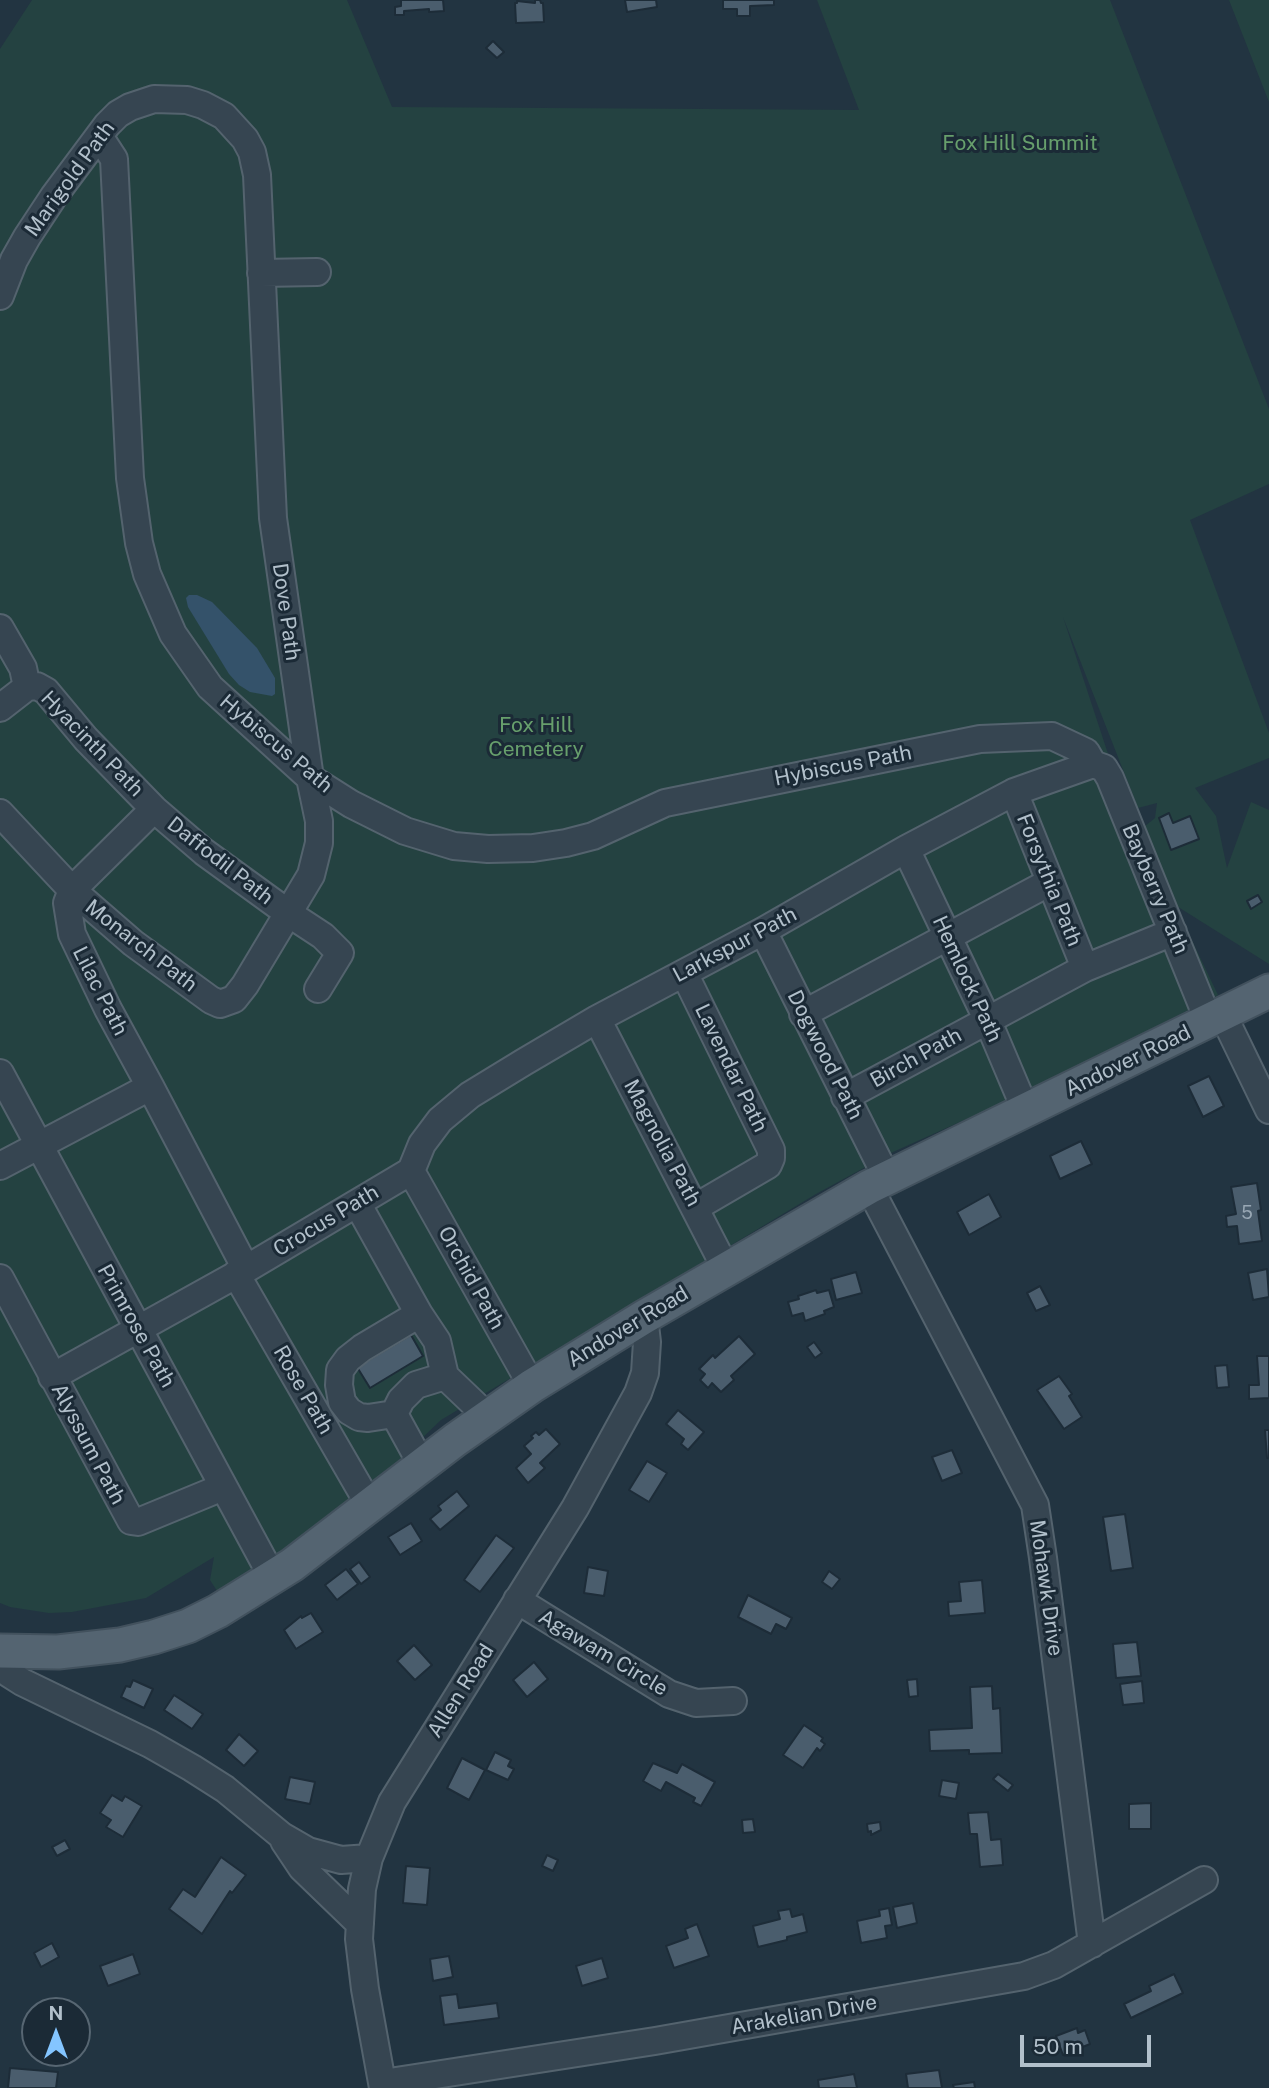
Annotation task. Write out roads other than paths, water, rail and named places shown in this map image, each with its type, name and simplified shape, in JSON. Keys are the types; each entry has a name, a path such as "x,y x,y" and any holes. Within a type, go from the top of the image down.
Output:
{"main road":[{"name":"Andover Road","path":"0,1651 27,1653 84,1650 155,1637 188,1626 273,1578 532,1386 726,1269 878,1183 1269,991"}],"street":[{"name":"Marigold Path","path":"0,296 14,260 27,237 99,136 118,114 130,107 154,99 187,100 217,112 236,126 249,145 257,175"},
{"name":"Hybiscus Path","path":"99,136 114,159 130,478 135,521 147,574 173,634 209,687 310,778 351,804 405,831 454,846 488,849 533,848 593,836 665,803 980,739 1052,736 1086,752 1093,764"},
{"name":"Dove Path","path":"211,1000 220,1004 234,999 312,875 318,854 319,821 310,778 273,518 257,175"},
{"path":"261,273 317,272"},
{"path":"0,628 23,668 27,687 0,708"},
{"name":"Hyacinth Path","path":"27,687 37,686 46,691 86,739 154,808"},
{"name":"Larkspur Path","path":"411,1171 422,1144 440,1120 470,1095 597,1018 763,931 906,849 1014,792 1093,764"},
{"name":"Bayberry Path","path":"1093,764 1104,768 1110,778 1174,932 1216,1018 1269,1110"},
{"name":"Forsythia Path","path":"1014,792 1085,968"},
{"path":"72,890 154,808"},
{"name":"Daffodil Path","path":"154,808 204,852 323,936 340,953 318,989"},
{"name":"Monarch Path","path":"1,819 72,890 133,943 211,1000"},
{"name":"Hemlock Path","path":"906,849 987,1018 1026,1111"},
{"path":"803,1014 1050,882"},
{"name":"Lilac Path","path":"72,890 67,903 72,934 241,1272"},
{"name":"Dogwood Path","path":"763,931 845,1097 878,1183"},
{"name":"Birch Path","path":"845,1097 987,1018 1085,968 1174,932"},
{"name":"Lavendar Path","path":"684,973 771,1150 768,1166 696,1207"},
{"name":"Magnolia Path","path":"597,1018 726,1269"},
{"name":"Primrose Path","path":"0,1073 273,1578"},
{"path":"0,1166 151,1088"},
{"name":"Crocus Path","path":"52,1377 241,1272 411,1171"},
{"name":"Orchid Path","path":"411,1171 532,1386"},
{"name":"Mohawk Drive","path":"878,1183 1035,1505 1044,1558 1092,1944"},
{"path":"357,1203 437,1341 445,1376 488,1417"},
{"name":"Rose Path","path":"241,1272 370,1506"},
{"name":"Alyssum Path","path":"0,1278 131,1521 138,1522 223,1486"},
{"path":"394,1414 369,1418 359,1417 349,1410 342,1402 340,1370 348,1359 362,1348 419,1314"},
{"name":"Allen Road","path":"383,2086 365,1989 360,1924 362,1889 369,1858 392,1802 575,1508 638,1393 648,1342 645,1317"},
{"path":"394,1414 401,1400 416,1385 445,1376"},
{"path":"394,1414 422,1465"},
{"name":"Agawam Circle","path":"517,1600 669,1694 696,1703 733,1701"},
{"path":"0,1663 8,1673 22,1682 150,1744 192,1768 225,1789 282,1836 308,1851 341,1860 369,1858"},
{"path":"282,1836 302,1868 360,1924"},
{"name":"Arakelian Drive","path":"383,2086 1024,1976 1054,1965 1204,1880"}],"water":[{"path":"189,595 197,595 212,602 257,648 275,678 275,694 272,696 250,692 229,674 188,607 186,598"}],"park label":[{"name":"Fox Hill Summit","path":"1020,144"},
{"name":"Fox Hill Cemetery","path":"536,738"}]}
